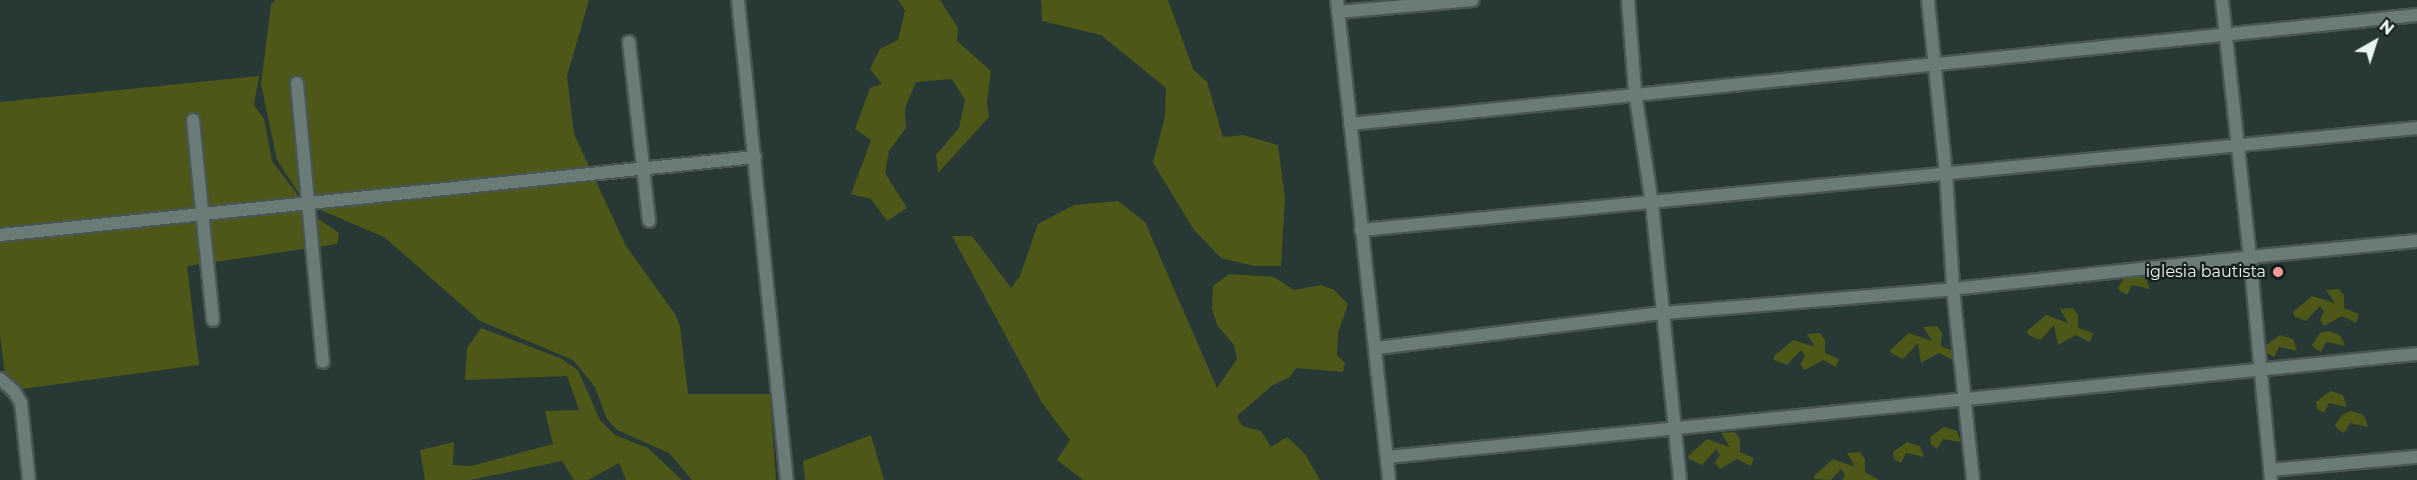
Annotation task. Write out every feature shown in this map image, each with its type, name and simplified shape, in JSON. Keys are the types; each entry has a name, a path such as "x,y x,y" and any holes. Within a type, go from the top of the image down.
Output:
{"street":[{"path":"738,0 787,480"},
{"path":"1389,480 1377,348 1361,230 1338,6 1472,0"},
{"path":"1628,0 1635,92 1652,204 1680,480"},
{"path":"1928,0 1946,173 1953,290 1973,480"},
{"path":"2222,0 2271,475 2417,457"},
{"path":"1350,124 1635,92 2417,15"},
{"path":"629,42 650,221"},
{"path":"297,83 323,362"},
{"path":"193,120 213,320"},
{"path":"1361,230 1652,204 2417,128"},
{"path":"0,235 754,157"},
{"path":"1377,348 1664,313 1953,290 2417,241"},
{"path":"1388,457 1676,430 2417,354"},
{"path":"0,379 14,391 21,404 29,480"}],"green space":[{"path":"275,0 589,0 567,76 574,134 626,246 675,314 680,326 688,394 770,394 776,480 692,480 669,453 617,430 607,419 595,387 573,360 480,321 384,237 318,209 298,192 277,160 261,84 271,5"},
{"path":"898,0 940,0 958,28 957,41 991,71 987,101 989,117 938,173 936,155 959,128 965,100 952,79 916,82 905,108 906,128 889,151 885,173 907,208 887,221 871,199 851,194 871,140 855,129 870,88 882,84 870,69 880,49 898,40 905,10"},
{"path":"1041,0 1168,0 1193,69 1207,82 1223,137 1243,135 1278,145 1285,199 1281,266 1254,266 1221,258 1194,230 1153,163 1165,116 1166,88 1101,35 1042,21"},
{"path":"259,76 254,105 264,119 272,161 313,215 339,233 337,244 187,266 199,365 7,391 0,335 0,102"},
{"path":"1118,201 1145,222 1217,388 1237,359 1234,345 1217,325 1212,309 1213,286 1229,274 1274,277 1294,290 1321,285 1334,290 1348,304 1338,333 1337,355 1345,363 1343,372 1296,368 1290,377 1273,385 1237,416 1242,426 1261,431 1271,447 1287,437 1305,454 1320,480 1083,480 1057,460 1070,440 1042,403 952,236 972,236 1011,288 1020,276 1038,224 1074,205"},
{"path":"2133,274 2146,278 2150,289 2132,285 2127,295 2120,291 2118,288 2125,276"},
{"path":"2339,289 2344,295 2344,308 2359,314 2356,323 2342,316 2324,326 2320,320 2324,312 2320,306 2306,321 2294,316 2293,312 2312,296 2335,303 2326,290"},
{"path":"2073,308 2078,315 2078,328 2093,333 2090,342 2076,335 2058,345 2054,325 2040,340 2028,335 2027,331 2046,315 2068,323 2060,309"},
{"path":"1937,326 1942,333 1941,346 1956,352 1953,360 1939,353 1921,363 1918,343 1903,359 1891,353 1890,350 1909,333 1932,341 1923,327"},
{"path":"481,328 560,358 578,370 600,420 615,435 648,448 682,480 626,480 619,463 588,480 574,480 562,461 470,480 425,480 420,450 454,442 453,465 471,466 553,444 545,411 579,410 567,376 465,380 467,348"},
{"path":"2328,331 2340,335 2345,346 2326,342 2321,352 2314,348 2312,345 2320,333"},
{"path":"1820,333 1825,340 1825,353 1839,359 1836,367 1823,360 1805,370 1800,364 1805,356 1801,350 1787,365 1774,360 1774,356 1793,340 1815,347 1807,334"},
{"path":"2280,335 2293,339 2297,351 2279,347 2274,357 2267,353 2266,345"},
{"path":"2330,391 2343,395 2347,407 2329,403 2324,413 2317,409 2316,402"},
{"path":"2351,411 2364,415 2368,427 2350,423 2344,433 2337,429 2335,425 2343,414"},
{"path":"1944,427 1957,431 1961,442 1943,439 1937,449 1931,444 1930,437"},
{"path":"1735,432 1740,439 1740,452 1754,458 1751,466 1737,459 1720,469 1715,463 1720,455 1716,449 1702,465 1689,459 1688,456 1707,439 1730,447 1721,433"},
{"path":"871,435 884,480 805,480 803,461"},
{"path":"1907,442 1920,446 1924,457 1906,453 1901,463 1894,459 1893,452"},
{"path":"1860,452 1865,459 1865,472 1879,480 1842,480 1845,475 1841,469 1831,480 1814,479 1814,476 1833,459 1855,467 1847,453"}],"place":[{"name":"iglesia bautista","path":"2278,272"}]}
